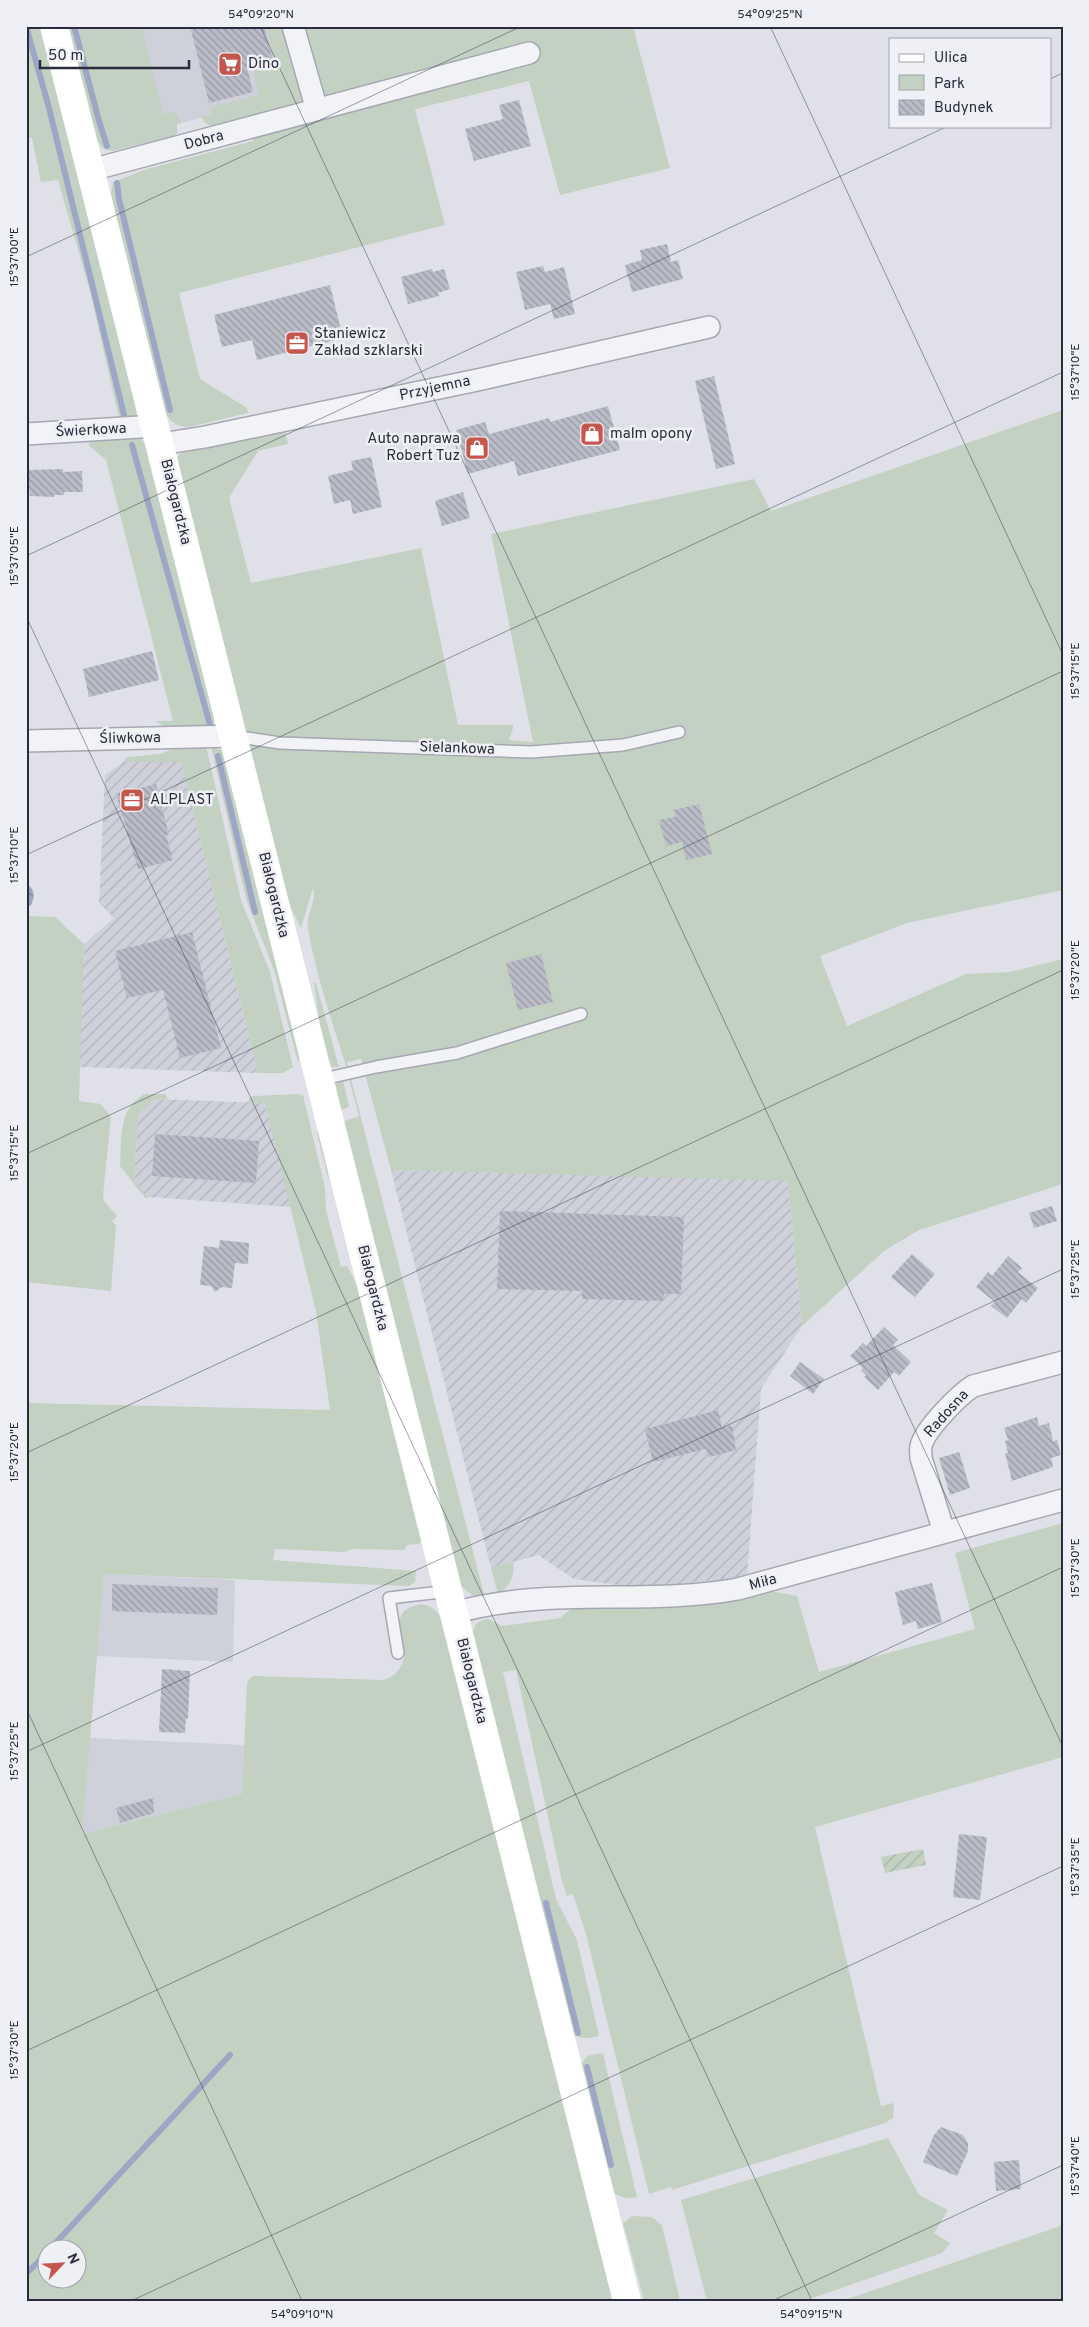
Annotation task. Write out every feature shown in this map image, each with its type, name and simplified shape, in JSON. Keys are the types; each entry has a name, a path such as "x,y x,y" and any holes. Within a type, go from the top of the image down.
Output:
{"main road":[{"name":"Białogardzka","path":"54,26 627,2301"}],"street":[{"path":"293,26 317,110"},
{"name":"Dobra","path":"91,170 529,53"},
{"name":"Przyjemna","path":"158,435 205,437 482,379 709,327"},
{"name":"Świerkowa","path":"26,434 158,435"},
{"name":"Śliwkowa","path":"26,741 233,736"},
{"name":"Radosna","path":"944,1532 921,1458 921,1446 926,1435 964,1392 973,1386 1063,1362"},
{"name":"Miła","path":"452,1602 706,1595 886,1550 944,1532 1063,1500"}],"lane":[{"name":"Sielankowa","path":"233,736 280,743 531,752 623,744 679,732"},
{"path":"319,1080 376,1066 457,1053 581,1014"},
{"path":"398,1653 388,1598 452,1602"}],"shaded area":[{"path":"111,26 280,26 288,58 261,102 174,125 129,98"},
{"path":"123,762 181,762 258,1073 79,1067 84,944 114,918 99,903 105,775"},
{"path":"154,1099 265,1103 291,1207 148,1197 134,1182 138,1115"},
{"path":"391,1170 788,1180 802,1326 761,1389 747,1577 638,1588 574,1579 538,1555 491,1568"},
{"path":"104,1574 235,1580 233,1662 97,1656"},
{"path":"90,1738 244,1745 242,1794 82,1834"}],"green space":[{"path":"26,26 44,26 138,411 135,417 122,419 118,414 90,291 58,180 41,182 32,138 26,137"},
{"path":"63,26 141,26 163,114 172,112 178,115 181,123 177,124 175,136 113,151 103,149 97,140"},
{"path":"266,26 633,26 670,168 560,195 529,81 415,109 445,225 179,293 200,379 247,408 248,413 189,427 178,425 164,412 106,195 111,194 113,182 147,169 253,141 247,119 227,125 214,126 204,122 201,116 212,114 211,107 259,95 253,70 275,65"},
{"path":"1063,410 1063,890 907,923 820,956 847,1026 966,974 1010,972 1063,959 1063,1184 919,1230 884,1251 802,1326 788,1181 391,1170 361,1059 347,1062 348,1066 346,1066 320,981 308,929 308,919 314,893 313,888 301,928 282,890 175,464 178,456 185,450 284,427 288,444 258,451 229,498 251,583 421,548 458,725 514,725 509,740 533,742 491,534 754,479 771,511"},
{"path":"134,437 141,439 146,445 217,711 214,722 207,729 175,732 155,721 173,721 106,460 89,446 89,439"},
{"path":"206,746 241,900 270,972 293,1067 283,1073 258,1073 181,762 123,762 127,757 160,754 178,747"},
{"path":"211,746 223,751 302,1048 298,1063 274,970 246,899"},
{"path":"26,916 55,917 84,944 79,1101 101,1104 111,1117 103,1195 104,1201 117,1216 112,1221 116,1225 111,1291 26,1282"},
{"path":"314,983 316,983 339,1067 331,1067 329,1062 325,1063"},
{"path":"349,1079 351,1079 485,1598 472,1595 460,1585 340,1123 359,1116"},
{"path":"343,1081 349,1106 337,1111 331,1090 336,1088 335,1084"},
{"path":"144,1094 166,1094 167,1099 154,1099 138,1115 134,1181 148,1197 146,1199 120,1166 121,1135 125,1117 129,1108"},
{"path":"303,1095 325,1188 326,1210 341,1267 347,1266 365,1300 423,1541 418,1544 407,1545 404,1550 352,1549 344,1552 275,1549 273,1560 416,1571 415,1582 409,1586 104,1574 82,1834 242,1794 247,1683 250,1678 254,1676 384,1680 397,1672 404,1658 400,1627 402,1613 408,1608 418,1605 428,1606 436,1611 447,1627 617,2301 26,2301 26,1403 330,1410 316,1312 265,1103 247,1102 252,1096"},
{"path":"318,1130 324,1136 329,1182 317,1134"},
{"path":"1063,1523 1063,1757 815,1827 881,2106 894,2103 893,2118 885,2123 672,2190 671,2187 649,2194 586,1934 573,1894 567,1896 562,1881 516,1670 503,1672 556,1899 577,1940 599,2036 585,2038 571,2034 472,1632 477,1623 487,1618 502,1626 560,1618 575,1606 595,1605 596,1609 706,1603 765,1590 797,1596 819,1672 975,1629 955,1553"},
{"path":"513,1562 511,1581 498,1594 491,1568"},
{"path":"923,1849 926,1865 885,1873 881,1857"},
{"path":"603,2053 637,2197 623,2197 611,2190 579,2067 587,2056"},
{"path":"888,2138 919,2195 948,2210 934,2233 950,2243 942,2253 804,2301 707,2301 681,2200"},
{"path":"632,2216 652,2217 662,2225 680,2301 644,2301 623,2223"},
{"path":"1063,2225 1063,2301 842,2301"}],"water":[{"path":"26,884 33,890 34,896 31,905 26,907"}],"building":[{"name":"Dino","path":"190,26 264,26 273,61 247,67 253,92 209,103"},
{"path":"519,100 531,146 474,161 465,129 503,119 499,105"},
{"path":"667,244 671,262 678,260 683,279 632,292 625,265 642,260 640,250"},
{"path":"543,266 545,272 564,267 575,314 554,319 550,304 525,310 516,272"},
{"path":"432,269 433,272 444,269 450,289 438,293 439,296 408,304 401,277"},
{"path":"330,285 343,338 257,360 252,340 222,347 214,315"},
{"path":"714,376 735,464 716,469 695,381"},
{"path":"608,406 620,450 518,476 514,461 468,474 456,430 485,422 489,434 549,418 550,422"},
{"path":"371,457 382,507 353,514 350,500 334,504 328,476 353,470 351,461"},
{"path":"63,469 63,472 82,471 83,492 64,492 64,495 54,495 54,497 30,496 29,487 26,485 26,481 29,479 29,470"},
{"path":"463,492 470,518 442,526 435,501"},
{"path":"152,651 159,680 89,697 83,669"},
{"path":"156,784 169,835 166,835 173,860 138,869 116,794"},
{"path":"699,804 712,854 686,860 682,842 666,846 659,820 676,817 674,810"},
{"path":"192,932 221,1048 180,1058 163,990 127,998 115,951"},
{"path":"541,954 553,1002 518,1010 506,963"},
{"path":"155,1134 259,1141 256,1183 152,1176"},
{"path":"1052,1206 1057,1221 1034,1228 1029,1213"},
{"path":"500,1211 684,1217 681,1294 664,1294 663,1301 582,1299 582,1291 497,1289"},
{"path":"220,1240 249,1243 248,1264 235,1263 232,1288 222,1287 215,1292 211,1286 200,1285 204,1246 219,1248"},
{"path":"912,1254 935,1274 915,1297 891,1277"},
{"path":"1008,1256 1022,1268 1018,1272 1038,1288 1026,1303 1022,1299 1007,1318 991,1306 995,1302 976,1287 988,1272 992,1276"},
{"path":"884,1327 898,1340 893,1345 911,1362 899,1376 894,1372 878,1390 864,1377 866,1375 861,1370 863,1368 850,1356 863,1343 866,1346"},
{"path":"800,1362 824,1379 813,1394 790,1376"},
{"path":"718,1410 722,1428 732,1425 736,1450 709,1457 706,1449 653,1462 645,1429"},
{"path":"1037,1417 1039,1426 1049,1423 1053,1441 1057,1440 1061,1455 1051,1458 1053,1467 1012,1481 1005,1453 1008,1453 1005,1441 1008,1440 1004,1428"},
{"path":"959,1452 970,1488 950,1495 939,1458"},
{"path":"932,1583 942,1622 918,1629 916,1621 903,1625 895,1592"},
{"path":"112,1584 218,1588 217,1615 112,1611"},
{"path":"162,1669 190,1671 188,1719 186,1718 185,1733 159,1732"},
{"path":"153,1798 154,1813 120,1823 116,1808"},
{"path":"959,1834 987,1837 980,1900 953,1897"},
{"path":"941,2127 963,2135 968,2143 968,2151 957,2176 923,2162 934,2135"},
{"path":"1019,2160 1021,2189 996,2191 994,2162"}],"waterway":[{"path":"26,26 49,108 124,415"},
{"path":"74,26 107,146"},
{"path":"117,183 119,199 170,410"},
{"path":"132,445 210,725"},
{"path":"218,756 255,912"},
{"path":"546,1903 578,2033"},
{"path":"58,2240 230,2055"},
{"path":"587,2067 611,2165"},
{"path":"26,2274 38,2262"}],"place":[{"name":"Dino","path":"230,64"},
{"name":"Staniewicz Zakład szklarski","path":"297,343"},
{"name":"malm opony","path":"592,434"},
{"name":"Auto naprawa Robert Tuz","path":"477,448"},
{"name":"ALPLAST","path":"132,800"}]}
